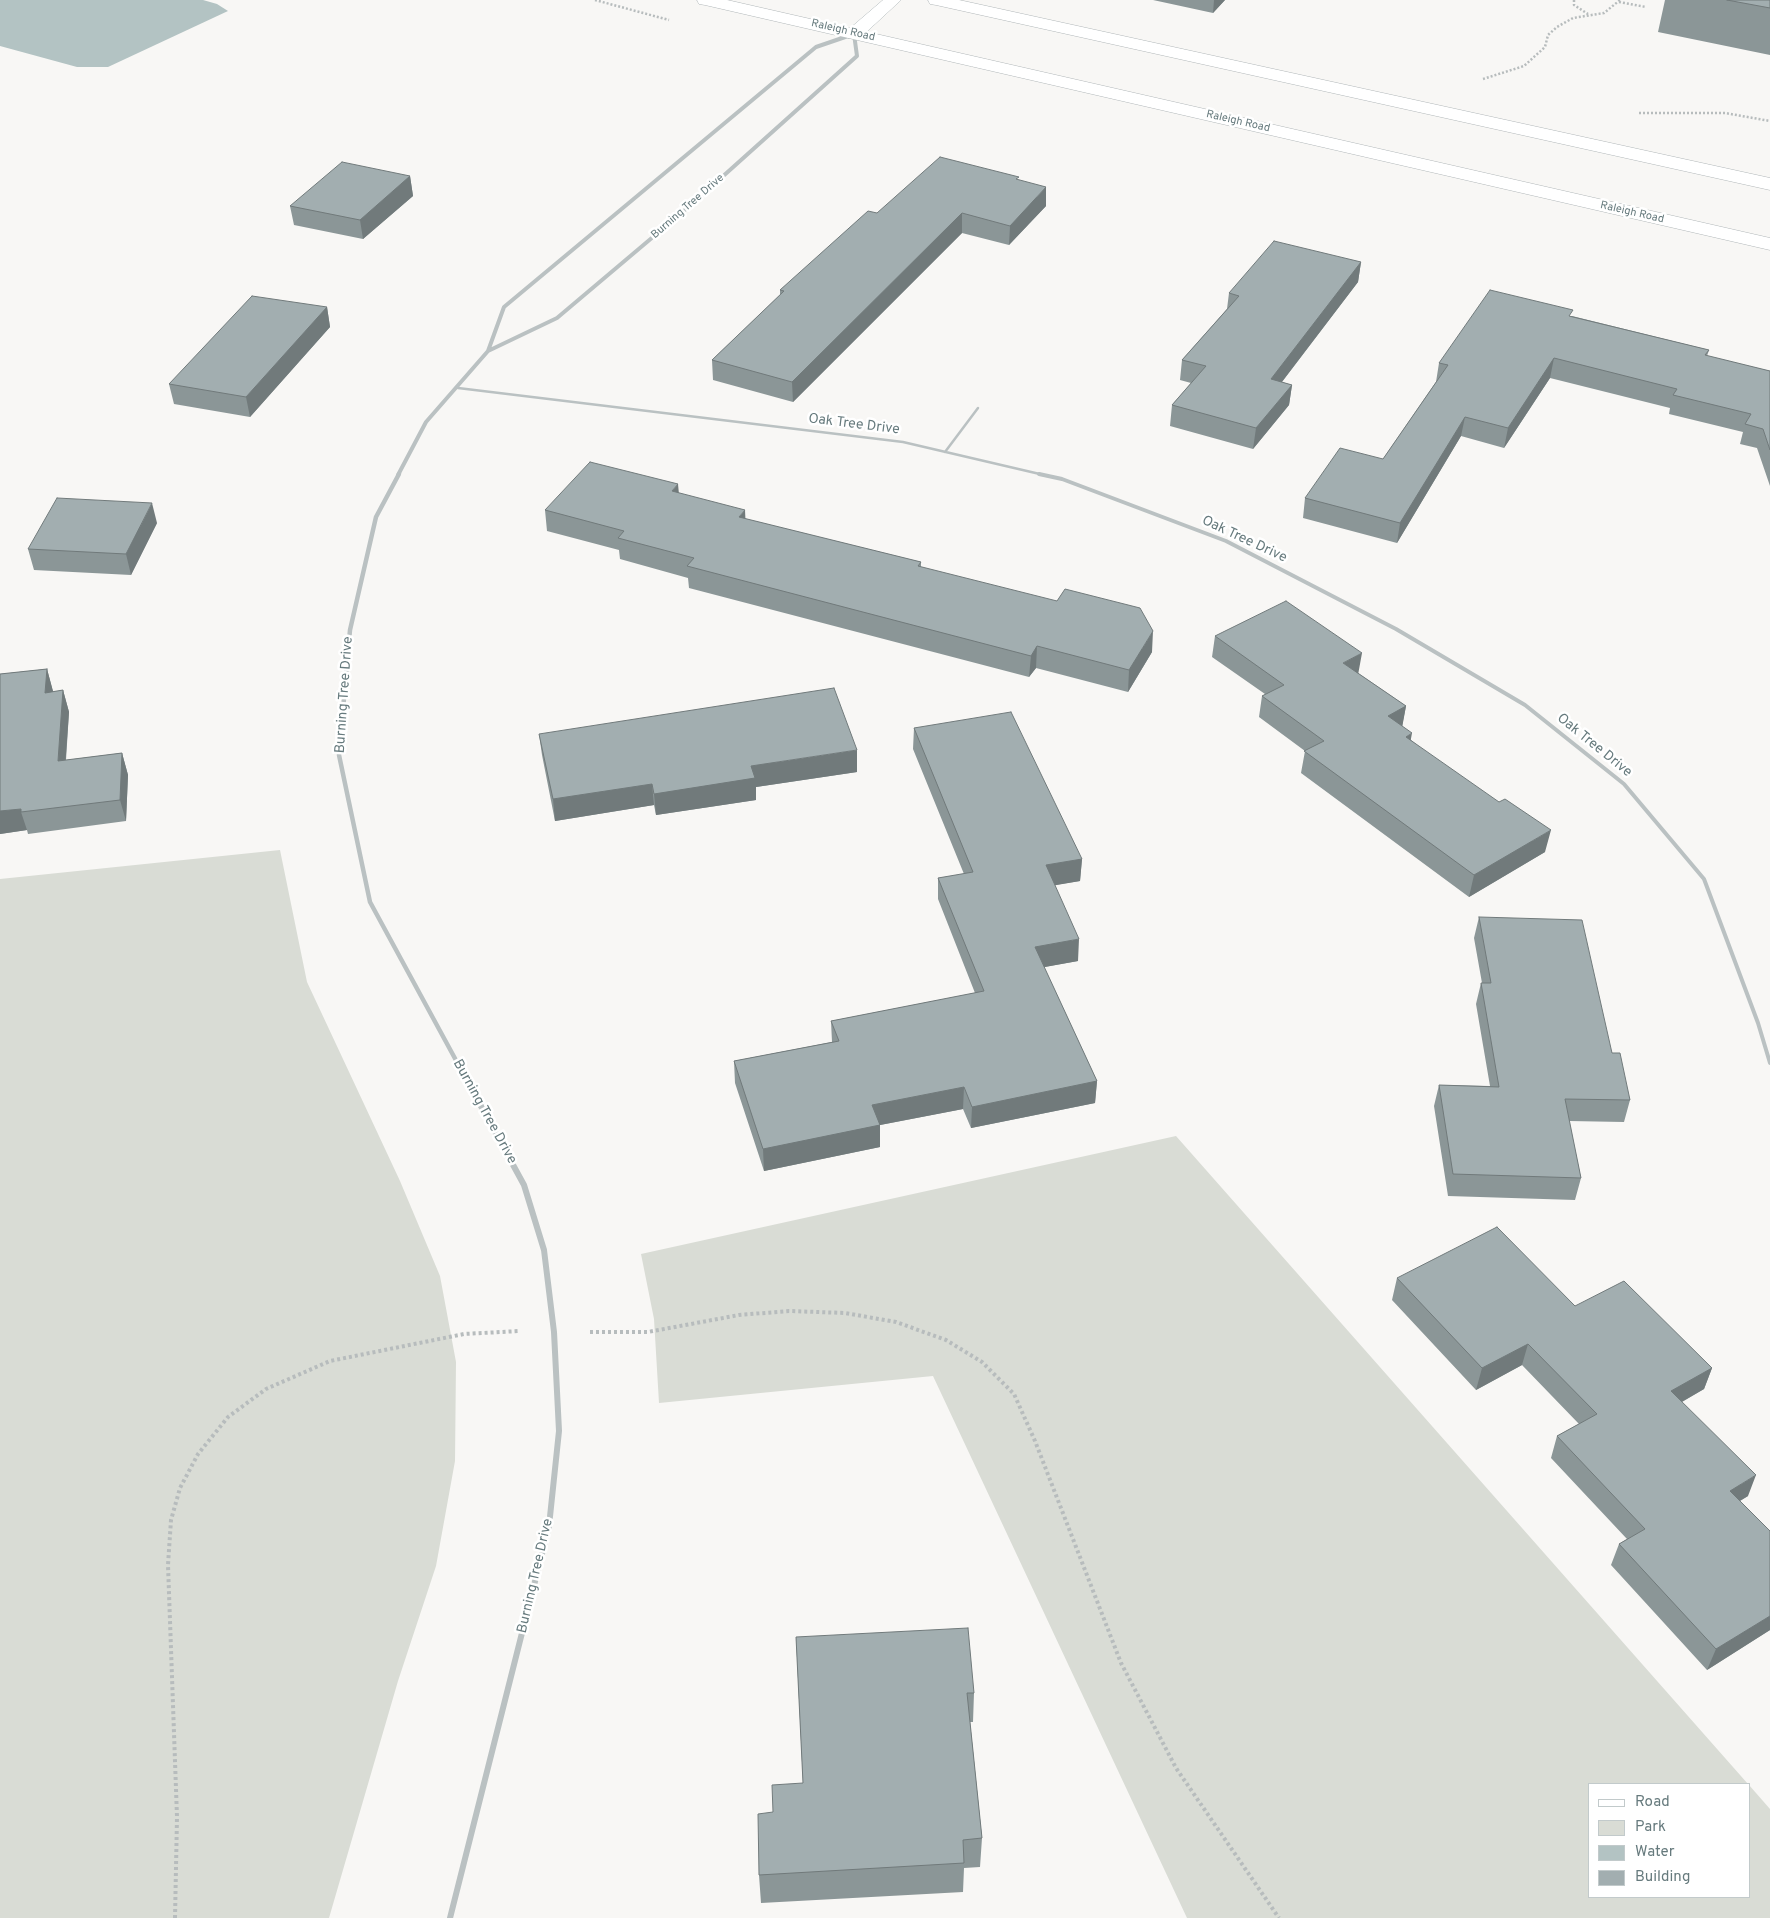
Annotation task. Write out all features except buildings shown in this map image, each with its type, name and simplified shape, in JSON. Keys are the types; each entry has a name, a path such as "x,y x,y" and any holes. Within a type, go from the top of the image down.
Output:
{"main road":[{"name":"Raleigh Road","path":"705,0 1770,244"},
{"name":"Burning Tree Drive","path":"854,34 893,0"},
{"path":"936,0 1770,184"},
{"path":"1734,236 1770,229"}],"street":[{"name":"Burning Tree Drive","path":"450,1918 550,1526 559,1431 554,1332 544,1250 524,1185 370,902 339,755 350,630 376,517 426,422 458,388 488,351 504,307 816,47 854,34 857,56 692,204 557,318 488,351"}],"lane":[{"name":"Oak Tree Drive","path":"458,388 903,442 1062,479 1226,540 1396,629 1525,705 1624,784 1704,879 1758,1023 1770,1063"},
{"path":"946,452 978,408"}],"path":[{"path":"1574,0 1574,5 1589,14"},
{"path":"1480,80 1524,66 1545,47 1548,35 1557,26 1573,18 1604,13 1620,1 1646,8"},
{"path":"605,1333 648,1332 738,1315 789,1311 845,1312 896,1322 946,1340 982,1362 1014,1394 1035,1441 1121,1663 1176,1768 1279,1918"},
{"path":"175,1918 178,1817 168,1565 171,1520 180,1488 198,1454 228,1417 266,1389 330,1360 464,1334 503,1331"}],"green space":[{"path":"280,850 307,982 400,1181 440,1276 456,1362 455,1461 436,1566 398,1681 329,1918 0,1918 0,879"},
{"path":"1176,1136 1747,1783 1588,1783 1588,1898 1750,1898 1750,1786 1770,1809 1770,1918 1187,1918 933,1376 659,1403 654,1319 641,1254"}],"water":[{"path":"0,0 203,0 217,4 228,11 108,67 77,67 0,46"}]}
